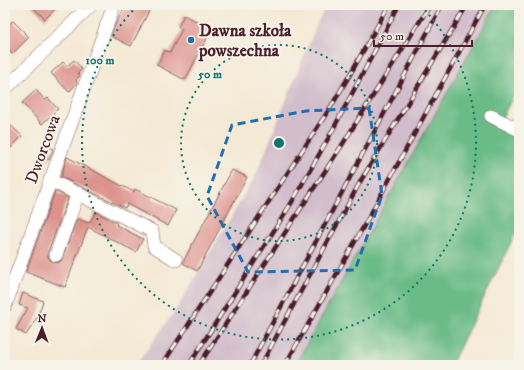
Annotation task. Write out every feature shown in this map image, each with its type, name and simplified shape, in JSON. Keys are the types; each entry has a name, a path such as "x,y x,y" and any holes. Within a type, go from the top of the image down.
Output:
{"street":[{"path":"5,89 91,5"},
{"name":"Dworcowa","path":"5,306 114,5"},
{"path":"491,116 519,130"},
{"path":"50,180 152,231 154,246 176,260"},
{"path":"56,255 78,193"}],"highlighted area":[{"path":"369,108 382,195 355,270 248,272 207,196 232,125 306,111"}],"shaded area":[{"path":"328,5 496,5 295,365 136,365 177,308 256,175 319,19"}],"green space":[{"path":"496,5 519,5 519,85 497,127 519,138 519,226 451,365 295,365"}],"building":[{"path":"31,5 59,5 45,19"},
{"path":"126,5 152,5 131,46 111,36"},
{"name":"Dawna szkoła powszechna","path":"184,15 212,29 185,80 157,65 165,50 170,53 182,29 178,27"},
{"path":"13,21 29,37 12,54 5,46 5,28"},
{"path":"74,60 82,69 78,73 80,75 76,80 77,83 69,92 51,73 63,62 67,66"},
{"path":"36,90 45,100 48,98 58,109 42,124 22,103"},
{"path":"5,120 22,136 11,148 5,142"},
{"path":"46,146 53,149 49,160 41,156"},
{"path":"67,157 134,192 135,189 176,210 168,226 127,204 125,208 61,177"},
{"path":"232,170 247,177 197,271 183,263 184,260"},
{"path":"55,191 68,198 48,252 48,257 50,260 57,263 61,261 77,219 89,223 96,212 117,223 116,225 143,239 136,252 88,227 65,287 26,272"},
{"path":"23,293 43,301 38,316 26,335 16,329 28,308 19,305"}],"railway":[{"path":"162,365 332,105 389,5"},
{"path":"189,365 292,202 329,137 399,5"},
{"path":"199,365 344,142 430,5"},
{"path":"250,365 442,5"},
{"path":"261,365 360,182 467,5"},
{"path":"285,365 365,224 485,5"}],"place":[{"name":"Dawna szkoła powszechna","path":"191,40"}]}
